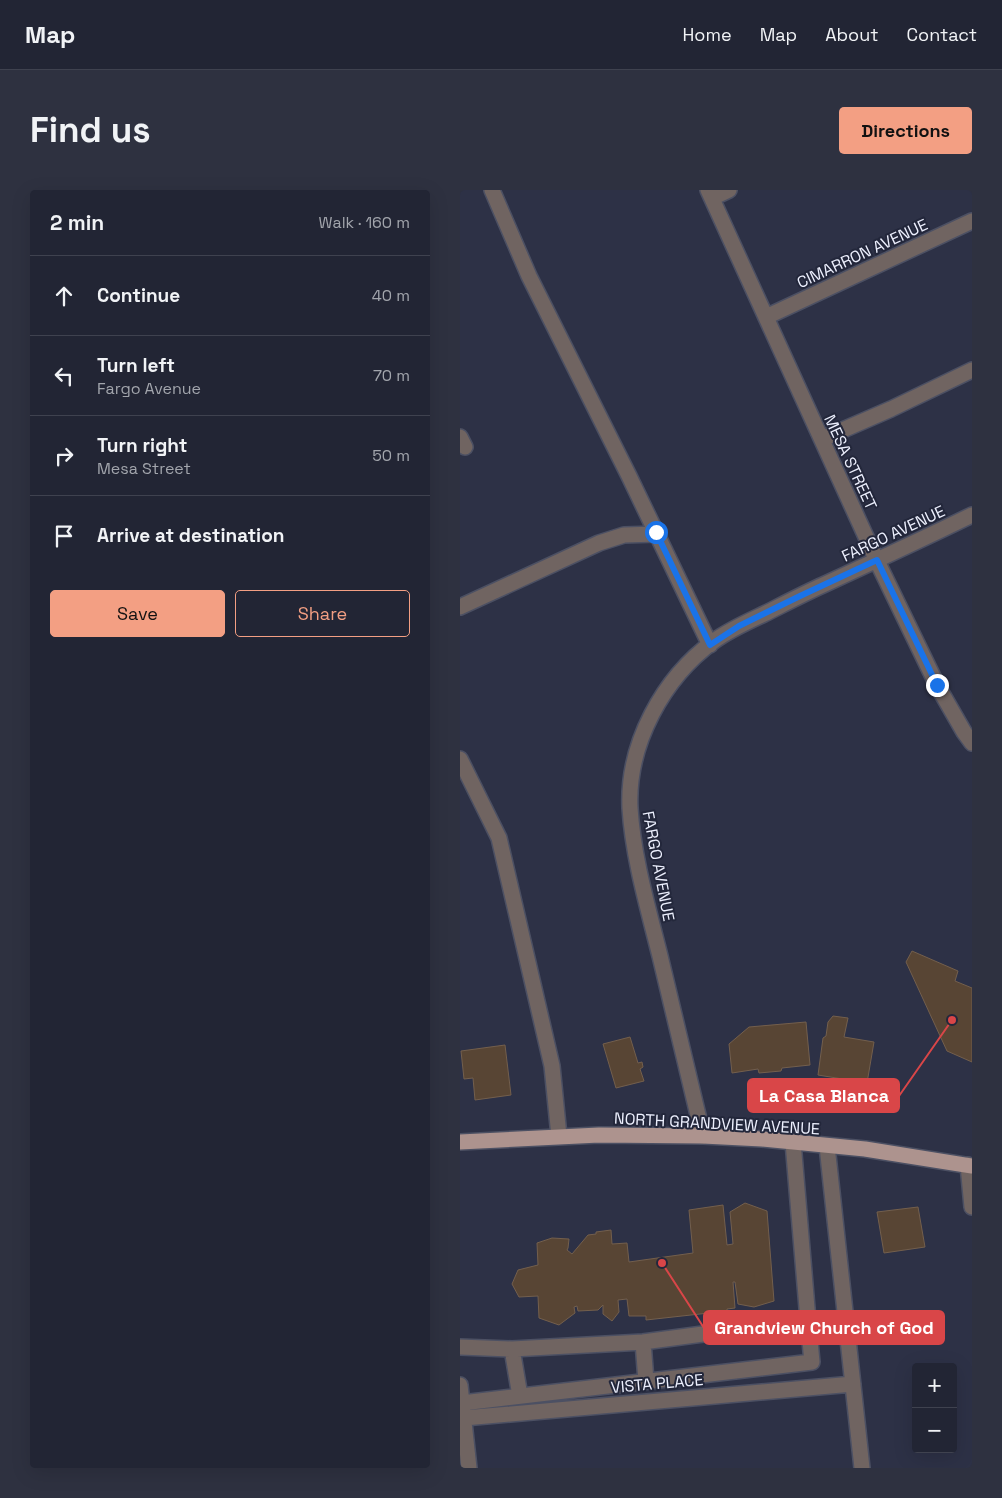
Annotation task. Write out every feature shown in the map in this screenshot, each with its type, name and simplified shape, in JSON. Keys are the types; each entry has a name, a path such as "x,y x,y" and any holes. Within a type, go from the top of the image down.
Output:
{"main road":[{"name":"NORTH GRANDVIEW AVENUE","path":"460,1142 599,1134 703,1136 793,1142 970,1165"}],"street":[{"path":"492,190 530,276 710,645"},
{"path":"710,194 729,190"},
{"name":"MESA STREET","path":"710,194 877,560 937,685 972,743"},
{"name":"CIMARRON AVENUE","path":"766,317 972,221"},
{"path":"822,439 891,409 972,370"},
{"name":"FARGO AVENUE","path":"703,1136 645,895 633,834 630,806 631,784 636,755 646,726 671,683 693,659 739,626 972,515"},
{"path":"460,607 599,543 624,535 657,534"},
{"path":"460,760 499,838 552,1066 559,1136"},
{"path":"462,1403 812,1362 793,1142"},
{"path":"827,1146 862,1468"},
{"path":"970,1165 972,1207"},
{"path":"460,1347 512,1349 643,1342 808,1320"},
{"path":"643,1342 646,1381"},
{"path":"512,1349 520,1396"},
{"name":"VISTA PLACE","path":"464,1418 853,1384"},
{"path":"460,1385 469,1468"}],"building":[{"path":"912,951 958,971 955,981 972,988 972,1062 947,1051 906,962"},
{"path":"833,1016 848,1018 844,1037 874,1042 867,1083 818,1075 823,1038 826,1036 828,1022"},
{"path":"806,1022 810,1065 782,1068 781,1071 759,1073 758,1069 732,1073 729,1044 749,1027"},
{"path":"630,1037 638,1063 642,1062 643,1067 640,1069 644,1081 616,1088 603,1044"},
{"path":"505,1045 511,1095 475,1100 473,1078 464,1079 461,1051"},
{"path":"745,1203 767,1211 774,1301 754,1307 738,1304 735,1282 733,1282 735,1308 727,1309 727,1311 646,1320 646,1316 629,1316 627,1299 618,1300 619,1312 612,1321 603,1314 603,1305 598,1310 578,1311 577,1306 574,1307 575,1313 559,1325 539,1318 538,1296 519,1297 512,1284 518,1270 538,1265 537,1243 552,1238 569,1239 567,1250 572,1254 588,1235 611,1230 612,1244 627,1243 629,1262 693,1253 689,1210 723,1205 727,1245 733,1244 730,1212"},
{"path":"918,1207 925,1247 884,1253 877,1212"}],"place":[{"name":"La Casa Blanca","path":"952,1020"},
{"name":"Grandview Church of God","path":"662,1263"}],"route":[{"path":"656,532 710,645 739,626 877,560 937,685"}]}
